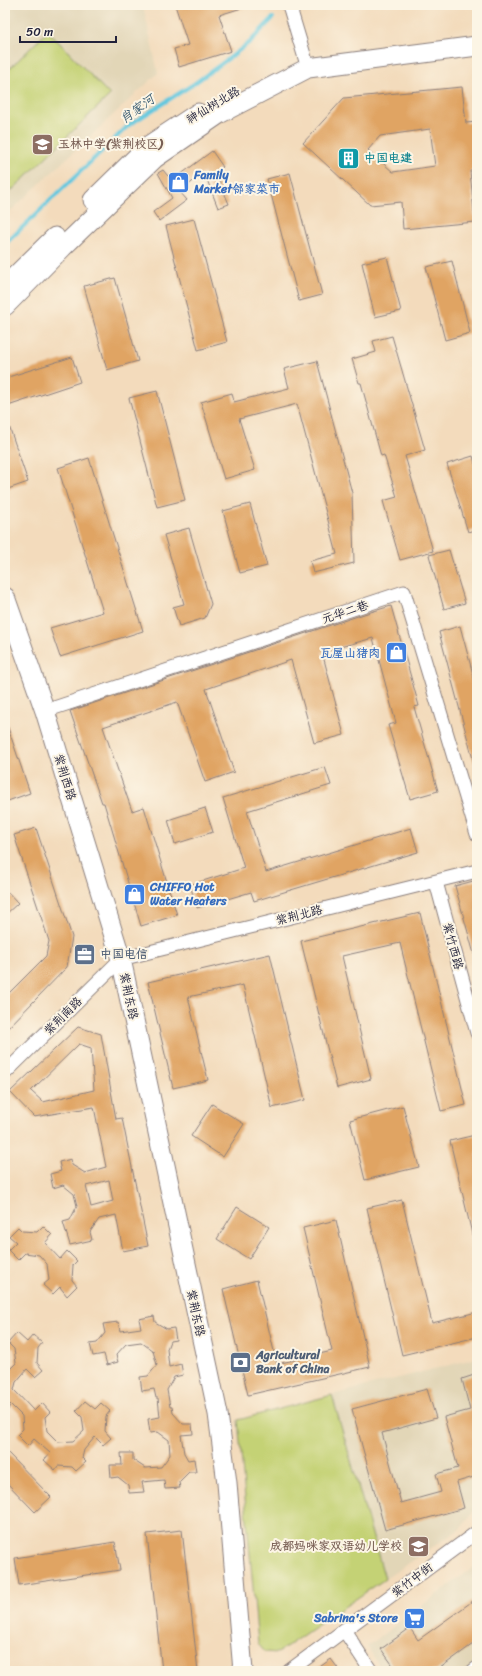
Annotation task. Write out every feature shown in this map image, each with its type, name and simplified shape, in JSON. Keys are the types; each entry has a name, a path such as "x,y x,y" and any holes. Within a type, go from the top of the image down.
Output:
{"main road":[{"name":"神仙树北路","path":"5,286 148,146 215,102 306,62 477,32"},
{"path":"5,306 63,247 155,158 219,114 306,62 477,46"},
{"name":"紫荆西路","path":"5,597 45,711 121,959"},
{"name":"紫荆东路","path":"121,959 218,1414 227,1483 243,1671"}],"street":[{"path":"292,7 306,62"},
{"name":"元华二巷","path":"45,711 404,592 477,834"},
{"name":"紫荆北路","path":"121,959 477,871"},
{"name":"紫竹西路","path":"436,882 477,1034"},
{"name":"紫荆南路","path":"5,1073 121,959"},
{"name":"紫竹中街","path":"289,1671 477,1532"},
{"path":"344,1630 371,1671"},
{"path":"473,1671 477,1668"}],"shaded area":[{"name":"玉林中学(紫荆校区)","path":"5,5 143,5 158,73 5,216"},
{"path":"477,1358 477,1507 461,1528 385,1579 332,1395"},
{"path":"477,1565 477,1671 383,1671 367,1646"}],"green space":[{"path":"48,31 110,95 6,196 5,73"},
{"path":"332,1395 385,1579 277,1653 265,1652 258,1644 238,1420"}],"building":[{"path":"175,5 244,5 245,7 219,15 231,51 179,67 174,49 188,45"},
{"name":"中国电建","path":"462,87 466,123 477,122 477,170 470,171 475,222 403,229 401,202 370,205 303,143 344,98","holes":["430,129 435,166 393,172 368,150 380,136"]},
{"path":"212,151 223,167 215,171 229,204 218,208 204,172 180,192 187,200 159,221 153,212 172,198 158,173 163,170 172,181"},
{"path":"290,173 322,295 299,301 267,179"},
{"path":"194,219 227,342 198,350 166,226"},
{"path":"387,257 401,311 375,317 362,263"},
{"path":"452,261 470,333 445,340 426,267"},
{"path":"115,278 138,361 107,370 84,286"},
{"path":"392,336 425,450 405,456 433,551 400,560 383,501 397,497 384,455 381,456 361,383 359,383 352,359 376,352 373,341"},
{"path":"72,357 80,382 5,407 5,378"},
{"path":"317,361 352,493 354,563 313,573 310,561 337,554 297,404 239,419 255,470 224,479 201,402 232,393 234,402 289,388 284,369"},
{"path":"157,391 185,500 157,507 129,398"},
{"path":"5,420 7,420 28,482 5,490"},
{"path":"473,456 477,471 477,529 468,532 447,464"},
{"path":"89,458 143,631 60,657 50,628 103,612 58,468"},
{"path":"250,504 267,566 240,573 223,511"},
{"path":"189,528 211,604 205,618 179,626 173,607 184,604 164,535"},
{"path":"449,550 465,603 444,609 429,555"},
{"path":"391,606 419,706 414,707 438,791 410,799 388,725 396,723 373,638 322,652 344,735 314,743 291,660 206,689 234,772 205,782 177,702 103,727 132,811 144,807 177,915 141,926 104,803 102,803 70,711"},
{"path":"460,626 477,689 477,762 474,763 439,632"},
{"path":"5,725 7,725 30,793 5,802"},
{"path":"325,767 331,785 247,811 266,872 411,828 418,852 254,901 251,892 197,908 190,885 244,868 223,798"},
{"path":"205,808 213,832 175,844 168,820"},
{"path":"36,828 72,937 67,967 5,1031 5,997 46,956 49,941 14,835"},
{"path":"477,880 477,953 474,954 455,886"},
{"path":"5,889 18,903 5,915"},
{"path":"420,913 466,1105 441,1111 400,943 342,956 371,1079 337,1088 301,941"},
{"path":"270,954 305,1100 272,1108 243,985 188,997 208,1080 173,1088 148,982"},
{"path":"78,1027 101,1034 116,1119 122,1118 148,1246 123,1251 116,1215 99,1219 90,1232 92,1240 70,1245 63,1222 70,1220 77,1206 74,1194 63,1185 53,1188 50,1174 61,1171 59,1162 71,1159 72,1165 85,1173 106,1167 94,1107 34,1117 10,1092","holes":["79,1044 91,1048 94,1090 43,1102 31,1091","109,1180 113,1201 91,1207 86,1186"]},
{"path":"212,1104 244,1124 223,1157 191,1136"},
{"path":"403,1106 419,1167 365,1180 350,1120"},
{"path":"475,1135 477,1145 477,1237 473,1238 450,1141"},
{"path":"402,1200 432,1323 477,1312 477,1337 402,1355 367,1208"},
{"path":"237,1207 269,1227 249,1259 217,1239"},
{"path":"336,1220 370,1367 248,1395 223,1289 257,1280 277,1364 332,1351 303,1228"},
{"path":"43,1226 52,1235 45,1243 60,1259 67,1251 77,1261 73,1265 72,1280 77,1286 67,1296 60,1287 53,1294 43,1285 49,1280 47,1264 39,1255 25,1253 18,1260 8,1250 16,1242 9,1236 18,1227 22,1231 37,1232"},
{"path":"154,1316 155,1322 167,1329 174,1328 176,1340 170,1341 167,1349 169,1367 181,1364 183,1375 174,1377 167,1390 170,1407 172,1407 173,1413 183,1424 192,1424 193,1434 181,1435 184,1453 188,1460 194,1459 196,1472 189,1472 179,1482 180,1488 165,1489 164,1480 142,1482 144,1492 129,1493 128,1485 118,1477 111,1478 110,1465 122,1465 121,1453 133,1453 133,1460 145,1468 161,1467 170,1455 169,1440 158,1432 150,1433 148,1419 160,1417 158,1398 156,1398 154,1389 142,1391 140,1377 148,1376 157,1365 153,1351 141,1342 126,1344 116,1355 118,1362 107,1365 104,1354 93,1356 90,1344 97,1343 105,1333 103,1324 118,1322 120,1331 141,1328 139,1319"},
{"path":"17,1333 27,1342 33,1335 42,1343 38,1348 37,1363 43,1370 35,1377 27,1369 16,1382 14,1390 34,1411 42,1403 50,1412 45,1417 47,1431 58,1442 73,1441 84,1431 82,1417 76,1411 85,1401 95,1409 101,1403 110,1411 106,1416 105,1431 111,1438 103,1445 95,1437 84,1450 82,1458 86,1462 76,1471 72,1467 58,1466 55,1470 44,1460 50,1453 34,1439 28,1446 17,1435 23,1429 22,1416 10,1404 8,1410 5,1410 5,1374 16,1363 14,1349 8,1343"},
{"path":"477,1374 477,1476 457,1482 464,1508 385,1530 352,1409 427,1389 436,1418 382,1433 401,1503 441,1492 436,1474 458,1468 444,1417 470,1410 462,1379"},
{"path":"5,1450 51,1497 35,1512 5,1481"},
{"path":"182,1530 198,1671 162,1671 147,1534"},
{"path":"115,1542 120,1570 19,1585 15,1558"},
{"path":"477,1598 477,1641 436,1671 397,1671 381,1649 410,1628 418,1640"},
{"path":"331,1659 340,1671 314,1671"}],"waterway":[{"name":"肖家河","path":"5,244 129,125 192,85 232,56 250,42 273,18"}],"place":[{"name":"玉林中学(紫荆校区)","path":"43,144"},
{"name":"中国电建","path":"348,158"},
{"name":"Family Market邻家菜市","path":"178,182"},
{"name":"瓦屋山猪肉","path":"396,653"},
{"name":"CHIFFO Hot Water Heaters","path":"134,894"},
{"name":"中国电信","path":"84,954"},
{"name":"Agricultural Bank of China","path":"241,1362"},
{"name":"成都妈咪家双语幼儿学校","path":"418,1546"},
{"name":"Sabrina's Store","path":"414,1618"}]}
